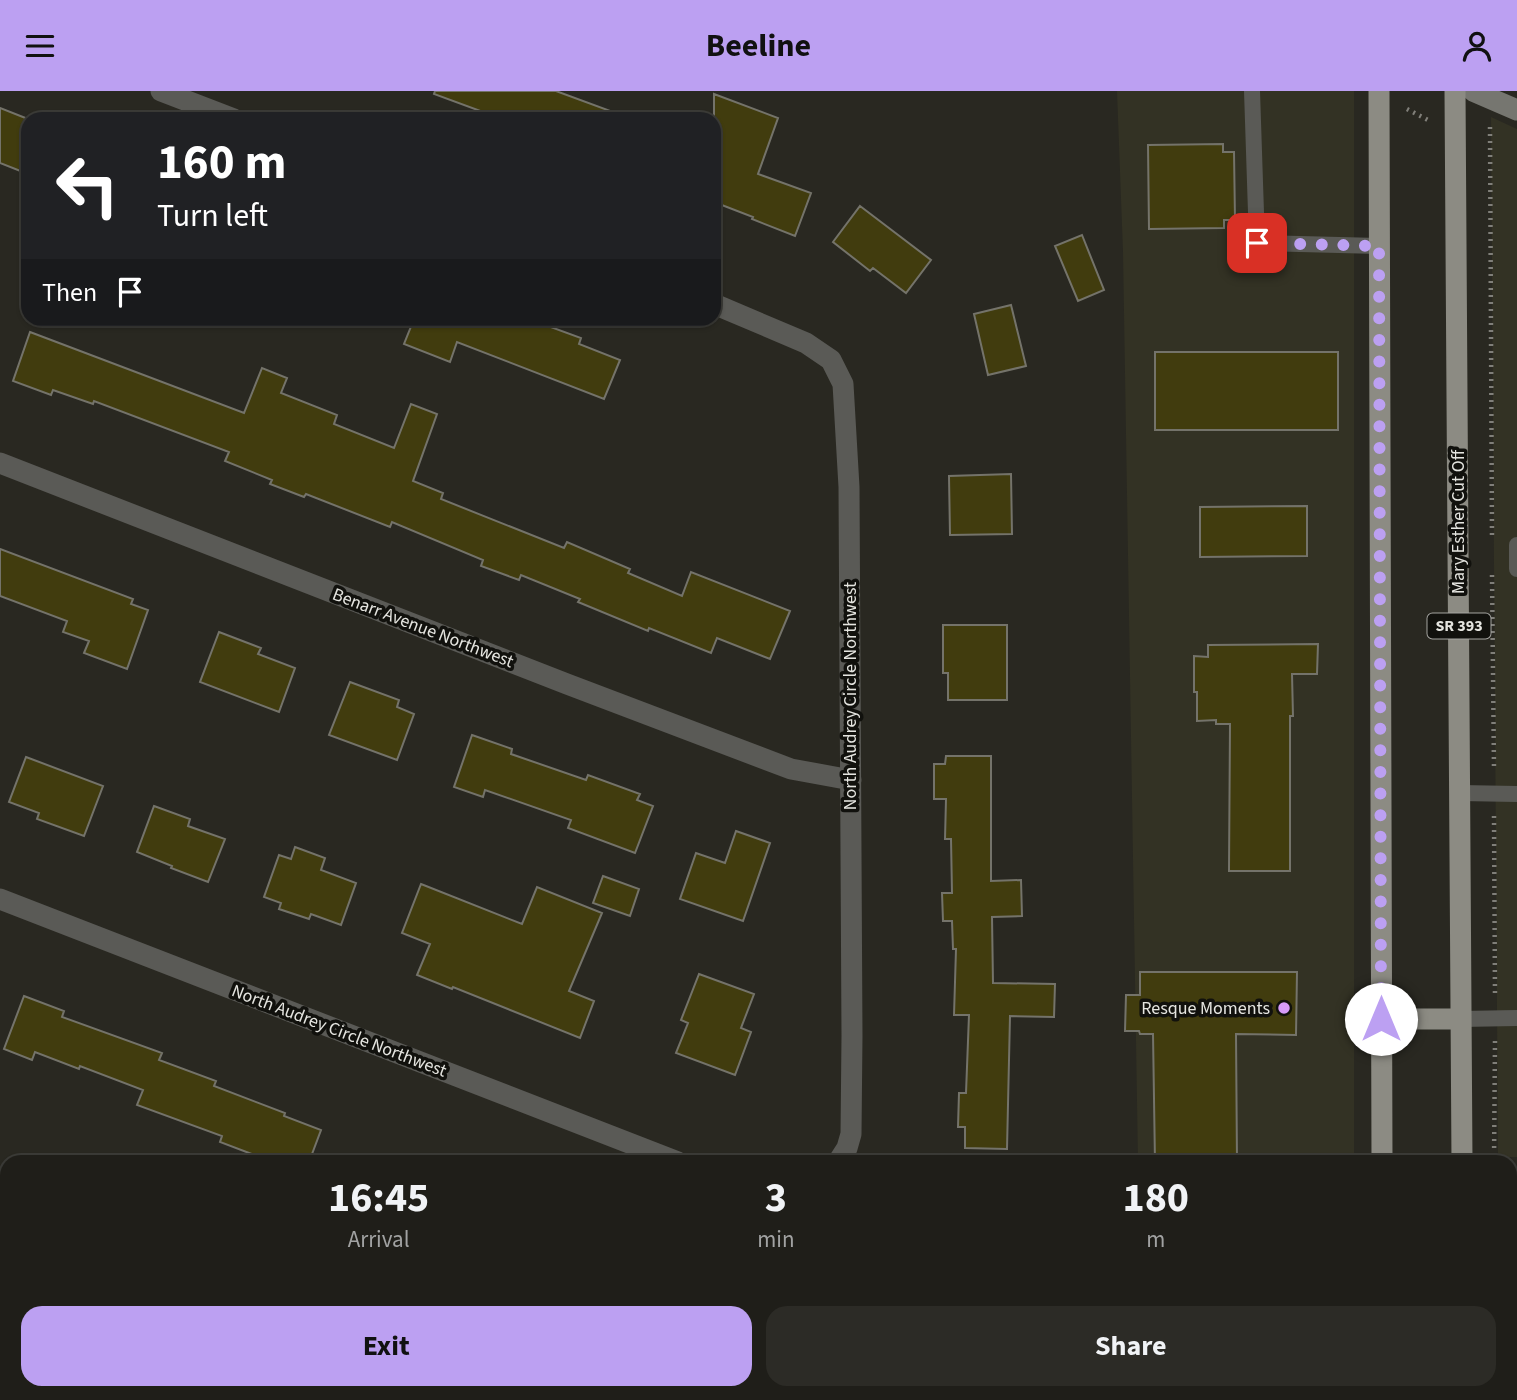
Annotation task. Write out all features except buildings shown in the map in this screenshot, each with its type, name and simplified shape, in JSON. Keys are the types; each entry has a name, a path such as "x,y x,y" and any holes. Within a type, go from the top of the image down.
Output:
{"main road":[{"path":"1379,91 1382,1155"},
{"name":"Mary Esther Cut Off","path":"1455,91 1462,1155"},
{"path":"1381,1019 1461,1019"}],"street":[{"path":"161,91 216,112"},
{"path":"1482,95 1517,110"},
{"name":"North Audrey Circle Northwest","path":"721,307 806,343 831,360 844,384 849,487 852,1036 850,1134 842,1155"},
{"name":"Benarr Avenue Northwest","path":"0,463 791,769 851,780"},
{"name":"North Audrey Circle Northwest","path":"0,899 660,1155"}],"lane":[{"path":"1252,91 1257,243 1379,246"},
{"path":"1517,545 1517,569"},
{"path":"1460,793 1517,794"},
{"path":"1461,1019 1517,1018"}],"path":[{"path":"1482,95 1492,550"},
{"path":"1492,563 1494,1155"}],"shaded area":[{"path":"1117,91 1354,91 1354,1155 1138,1155 1123,252"},
{"path":"1491,117 1517,129 1517,1155 1498,1155"}],"place":[{"name":"Resque Moments","path":"1284,1008"}],"route":[{"path":"1257,243 1379,246 1381,1019"}]}
